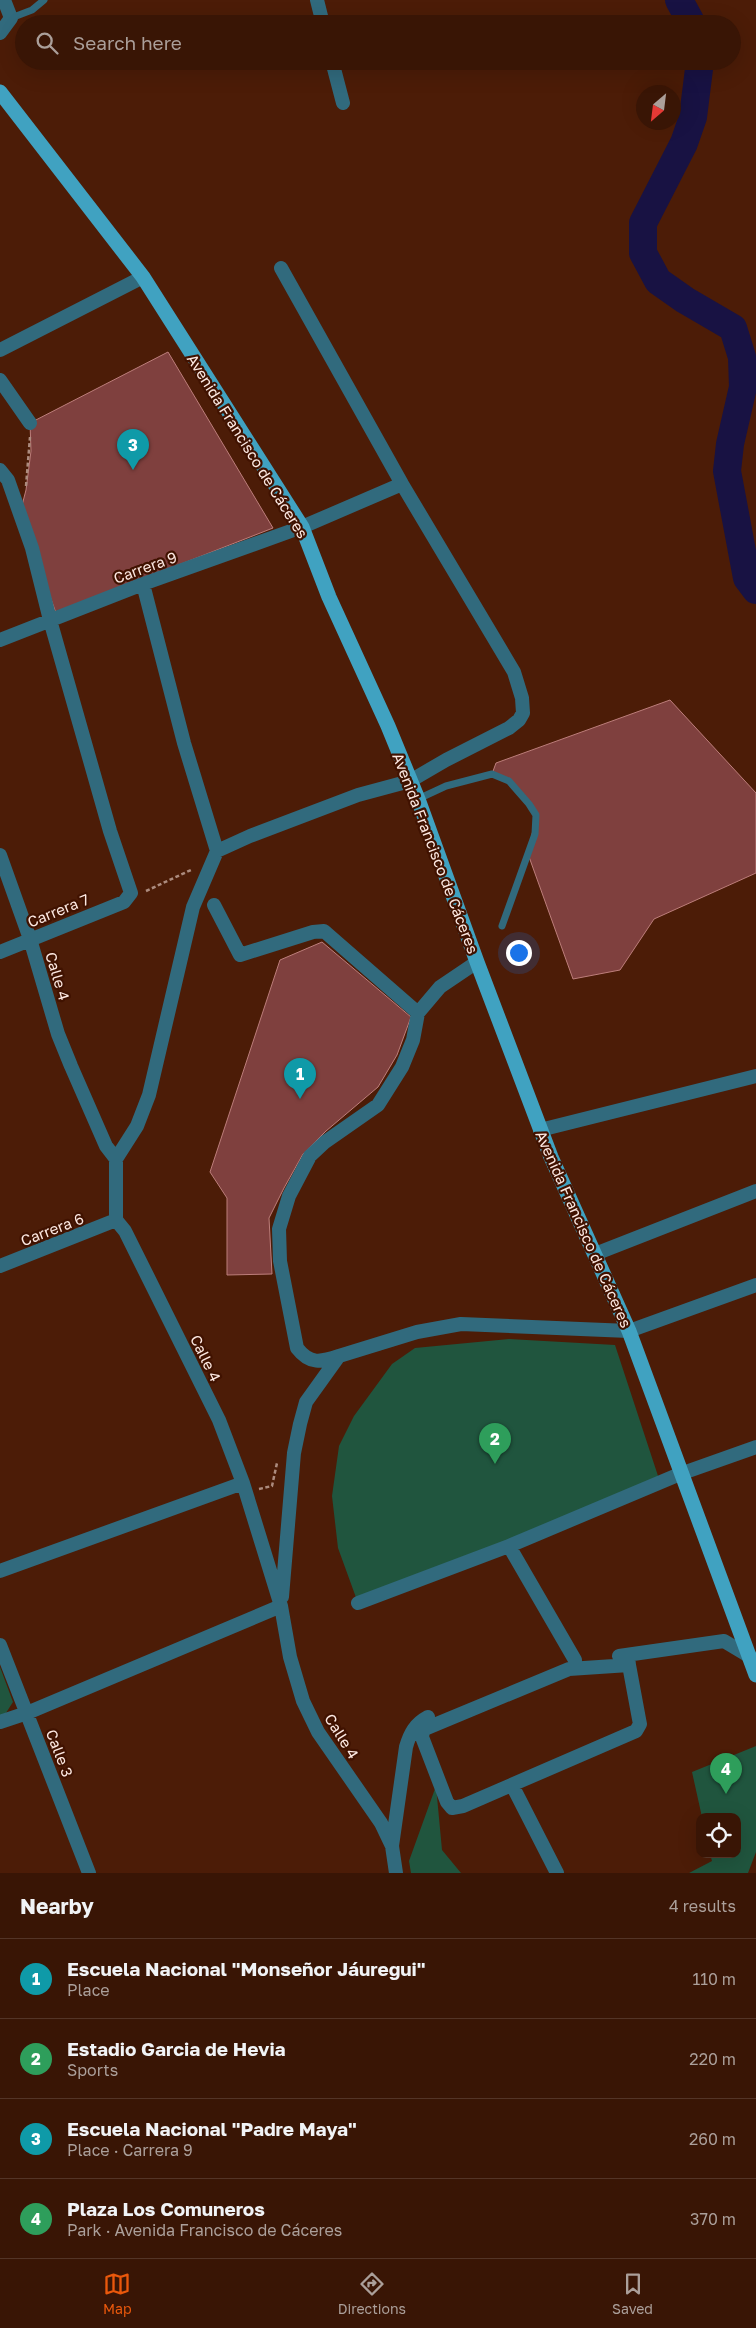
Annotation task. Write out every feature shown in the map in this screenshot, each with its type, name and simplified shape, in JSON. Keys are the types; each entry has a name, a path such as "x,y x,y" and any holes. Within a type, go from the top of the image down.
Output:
{"main road":[{"name":"Avenida Francisco de Cáceres","path":"0,92 143,277 302,527 329,597 388,726 418,799 540,1130 629,1331 680,1474 753,1659 756,1675"}],"street":[{"path":"0,33 10,18 4,0"},
{"path":"316,0 320,15"},
{"path":"334,70 343,103"},
{"path":"116,1220 116,1159 137,1126 149,1095 193,907 216,855 250,836 358,795 410,781 508,728 519,720 523,713 522,698 514,672 402,484 281,268"},
{"path":"0,350 143,277"},
{"path":"0,380 30,423"},
{"path":"0,470 8,480 32,548 50,620 110,831 130,893 128,898"},
{"name":"Carrera 9","path":"0,640 143,584 302,527 402,484"},
{"path":"143,584 184,743 216,855"},
{"name":"Calle 4","path":"0,855 30,939 58,1034 106,1146 116,1159"},
{"name":"Carrera 7","path":"0,952 128,898"},
{"path":"214,905 240,954 313,932 324,931 418,1013"},
{"path":"477,962 440,987 418,1013 413,1040 402,1067 378,1105 325,1142 310,1156 289,1196 279,1229 280,1261 298,1348 308,1359 316,1363 417,1332 461,1324 629,1331 756,1286"},
{"path":"540,1130 756,1076"},
{"path":"594,1254 756,1191"},
{"name":"Calle 4","path":"116,1220 125,1231 219,1420 243,1482 281,1606 290,1657 303,1701 318,1732 380,1823 392,1846 396,1873"},
{"name":"Carrera 6","path":"0,1266 116,1220"},
{"path":"0,1722 27,1713 281,1606 294,1453 300,1424 306,1402 339,1356"},
{"path":"358,1602 509,1546 680,1474 756,1446"},
{"path":"0,1571 243,1482"},
{"path":"509,1546 575,1660"},
{"path":"628,1660 640,1724 636,1731 462,1806 452,1808 447,1802 422,1737 423,1732 427,1728 569,1669 628,1660 724,1641 753,1659"},
{"name":"Calle 3","path":"0,1645 89,1873"},
{"path":"392,1846 406,1747 410,1734 416,1725 426,1718 575,1660 628,1660"},
{"path":"512,1785 557,1873"}],"lane":[{"path":"18,15 32,10 44,0"},
{"path":"10,18 15,16"},
{"path":"418,799 446,786 492,774 510,781 529,804 536,815 535,834 502,926"}],"path":[{"path":"26,490 31,451 30,423"},
{"path":"128,898 216,855"}],"green space":[{"path":"509,1339 615,1345 660,1482 358,1603 338,1548 332,1496 339,1446 354,1416 392,1364 415,1348"},
{"path":"0,1667 13,1702 4,1716 0,1717"},
{"path":"756,1746 756,1852 748,1873 689,1873 712,1861 711,1858 741,1858 741,1813 701,1813 692,1772"},
{"path":"436,1786 442,1850 461,1873 411,1873 409,1861"}],"building":[{"path":"168,352 273,528 56,613 20,513 26,490 31,451 30,423"},
{"path":"670,700 756,793 756,873 654,919 620,970 573,979 528,854 536,815 519,790 492,774 496,763"},
{"path":"322,942 411,1017 397,1055 378,1087 326,1131 303,1154 284,1188 269,1218 272,1274 227,1275 227,1198 210,1172 280,960"}],"waterway":[{"path":"679,0 687,15"},
{"path":"699,70 693,117 684,143 643,223 643,253 658,281 685,300 733,328 742,357 743,387 730,444 727,471 747,578 756,590"}],"place":[{"name":"Escuela Nacional \"Padre Maya\"","path":"133,470"},
{"name":"Escuela Nacional \"Monseñor Jáuregui\"","path":"300,1099"},
{"name":"Estadio Garcia de Hevia","path":"495,1464"},
{"name":"Plaza Los Comuneros","path":"726,1794"}]}
